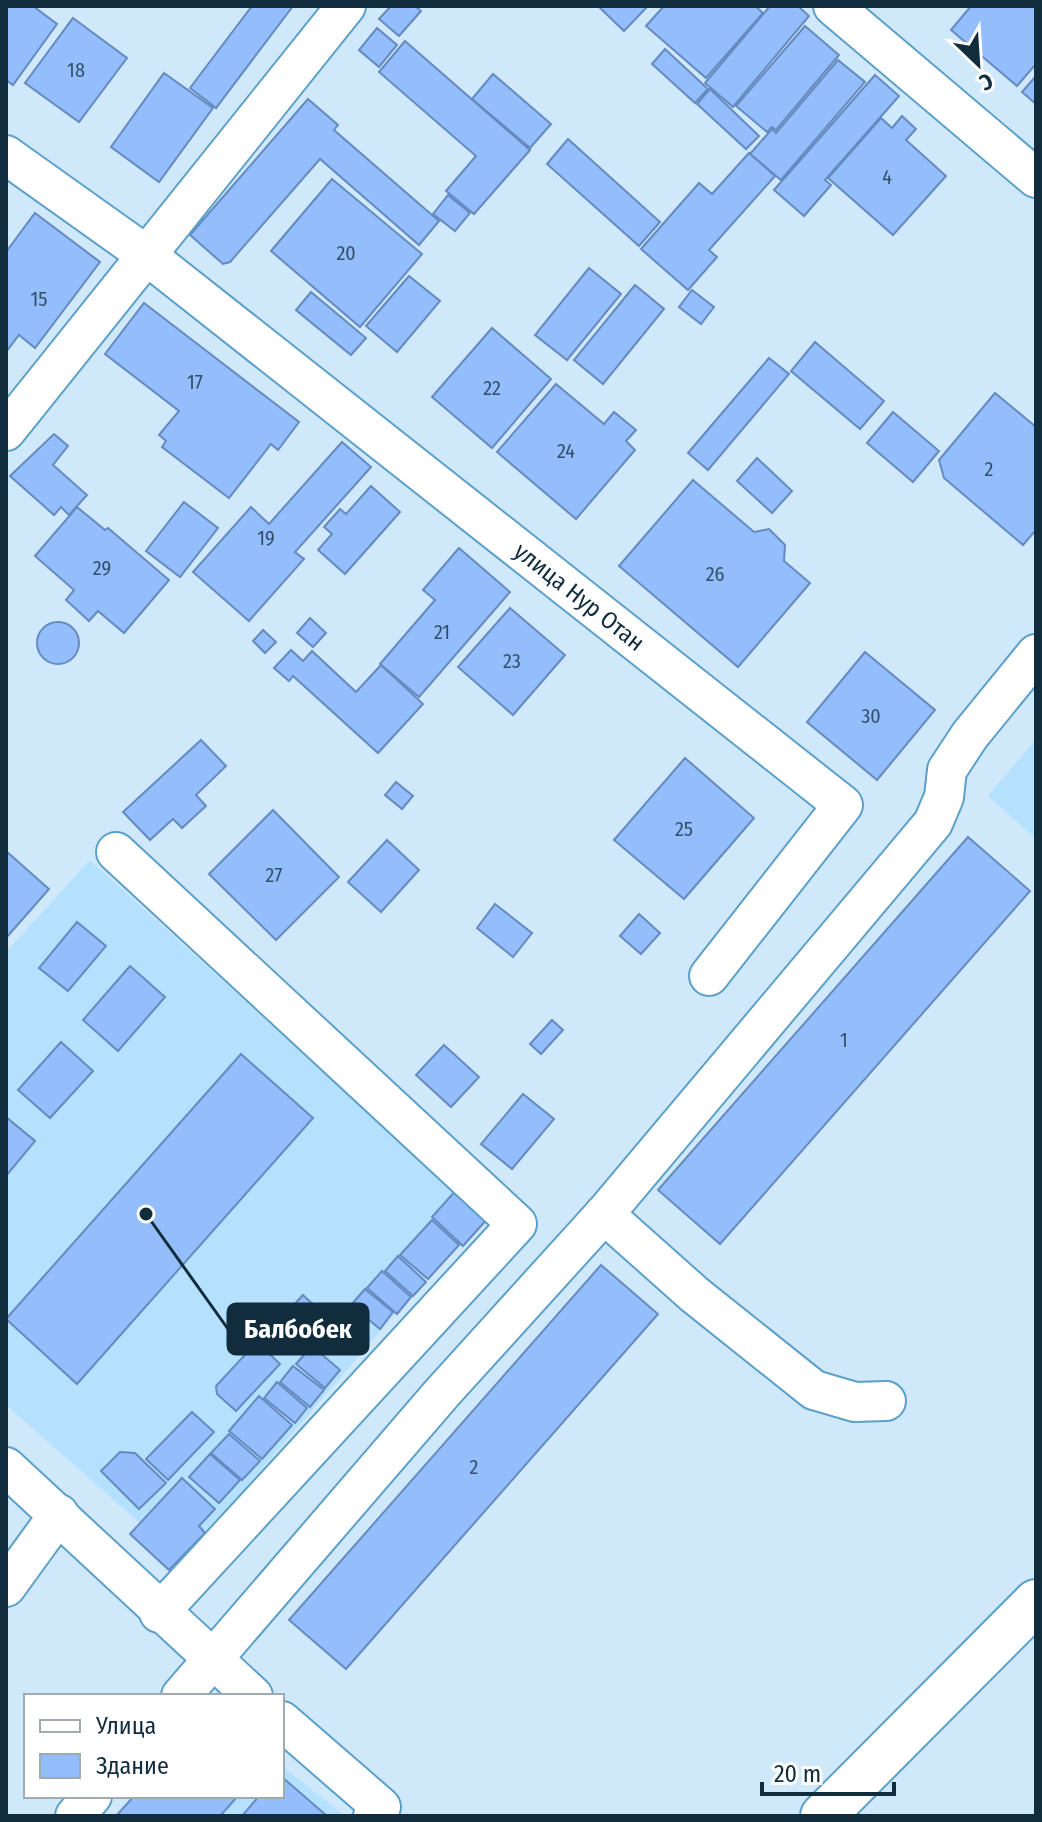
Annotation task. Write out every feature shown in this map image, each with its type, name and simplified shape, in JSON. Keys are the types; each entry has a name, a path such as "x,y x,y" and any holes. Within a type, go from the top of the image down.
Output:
{"highway":[{"path":"823,1816 1036,1602"}],"street":[{"path":"6,431 346,6"},
{"path":"833,6 1036,178"},
{"name":"улица Нур Отан","path":"6,155 145,254 843,805 709,976"},
{"path":"183,1694 442,1393 604,1214 933,823 944,797 947,770 970,735 1036,654"},
{"path":"116,852 517,1224 159,1613"},
{"path":"604,1214 695,1295 814,1390 855,1402 886,1401"},
{"path":"6,1467 59,1514 159,1613 251,1694"},
{"path":"6,1587 59,1514"},
{"path":"284,1723 381,1807 373,1816"},
{"path":"75,1816 90,1798"}],"shaded area":[{"path":"1036,739 1036,839 988,796"},
{"path":"90,860 480,1215 183,1561 6,1405 6,952"},
{"path":"284,1768 344,1815 132,1816 147,1798 284,1798"}],"building":[{"path":"6,6 33,6 57,24 13,85 6,80"},
{"path":"252,6 293,6 216,108 190,88"},
{"path":"391,6 415,6 421,11 399,36 379,19"},
{"path":"598,6 648,6 624,31"},
{"path":"664,6 755,6 763,13 706,78 646,26"},
{"path":"770,6 798,6 809,16 733,107 705,83"},
{"path":"971,6 1036,6 1036,64 1017,86 951,30"},
{"path":"73,18 127,58 79,122 25,83"},
{"path":"805,26 839,55 776,130 772,127 767,132 736,106"},
{"path":"377,28 397,45 379,67 359,50"},
{"path":"405,41 530,150 474,214 446,191 476,156 379,72"},
{"path":"665,49 708,89 695,103 652,64"},
{"path":"838,60 865,82 781,180 750,154 772,129 776,133"},
{"path":"164,73 213,108 159,182 111,147"},
{"path":"493,74 551,124 530,148 472,99"},
{"path":"875,75 899,96 825,180 831,185 804,216 774,190"},
{"path":"1036,76 1036,104 1022,92"},
{"path":"710,89 759,136 746,149 697,104"},
{"path":"308,99 338,125 334,130 439,221 419,245 320,159 230,262 223,264 190,235"},
{"path":"902,116 916,129 906,140 946,176 893,235 828,178 881,118 892,128"},
{"path":"568,139 660,222 639,246 547,164"},
{"path":"749,153 775,176 709,250 717,257 688,290 641,249 699,183 712,194"},
{"path":"332,179 422,254 360,327 271,251"},
{"path":"448,195 470,213 455,231 433,214"},
{"path":"35,213 100,262 35,348 19,335 6,352 6,252"},
{"path":"589,268 621,294 567,360 535,335"},
{"path":"409,276 440,301 397,352 366,326"},
{"path":"635,285 664,309 603,384 574,360"},
{"path":"692,290 714,307 701,324 679,307"},
{"path":"311,292 366,338 351,355 296,310"},
{"path":"144,303 299,422 278,450 271,444 229,498 162,447 166,441 159,435 179,411 105,354"},
{"path":"492,328 551,379 492,448 432,397"},
{"path":"815,342 884,401 860,429 791,371"},
{"path":"769,358 789,374 708,470 688,453"},
{"path":"556,384 604,424 614,412 636,430 626,441 635,450 576,519 497,452"},
{"path":"995,393 1036,427 1036,530 1023,545 944,478 939,460"},
{"path":"893,412 939,451 913,482 867,443"},
{"path":"54,434 68,446 53,465 87,495 69,515 61,507 54,515 10,476"},
{"path":"342,442 371,467 295,552 304,559 249,621 193,572 251,507 269,524"},
{"path":"757,458 792,491 772,513 737,481"},
{"path":"693,480 754,532 769,529 785,545 784,561 810,583 738,667 619,566"},
{"path":"371,486 400,512 345,574 318,550 332,534 324,527 340,509 346,514"},
{"path":"184,502 218,528 180,577 146,551"},
{"path":"77,507 105,530 108,528 169,580 124,633 98,611 89,621 66,600 74,590 35,556"},
{"path":"459,548 510,592 419,697 380,664 435,600 423,590"},
{"path":"510,608 565,655 513,715 458,667"},
{"path":"310,618 326,633 313,647 297,633"},
{"path":"58,622 73,628 79,643 73,658 58,664 43,658 37,643 43,628"},
{"path":"263,630 276,642 265,653 253,641"},
{"path":"291,650 303,661 312,651 356,692 381,665 423,704 378,753 293,676 289,681 274,668"},
{"path":"865,652 935,710 877,780 807,722"},
{"path":"201,740 226,766 196,795 206,806 182,828 173,819 150,840 123,812"},
{"path":"685,758 754,818 684,899 614,840"},
{"path":"396,782 413,796 402,809 385,795"},
{"path":"273,810 339,877 276,940 209,874"},
{"path":"968,837 1030,891 720,1244 658,1190"},
{"path":"387,840 419,870 381,912 348,882"},
{"path":"6,851 49,889 6,938"},
{"path":"495,904 532,933 513,957 477,928"},
{"path":"639,914 660,933 641,954 620,936"},
{"path":"77,922 106,946 68,991 39,968"},
{"path":"130,966 165,997 118,1051 83,1020"},
{"path":"552,1020 563,1030 541,1054 530,1044"},
{"path":"61,1042 93,1071 50,1118 18,1090"},
{"path":"444,1045 479,1077 451,1107 416,1075"},
{"path":"241,1054 313,1118 77,1384 6,1319"},
{"path":"523,1094 554,1119 512,1169 481,1144"},
{"path":"6,1117 35,1141 6,1176"},
{"path":"458,1188 489,1217 463,1246 432,1217"},
{"path":"432,1220 459,1245 428,1279 400,1255"},
{"path":"398,1256 426,1282 413,1296 385,1271"},
{"path":"601,1265 658,1314 346,1669 289,1620"},
{"path":"382,1271 411,1297 397,1314 367,1288"},
{"path":"365,1289 393,1312 380,1329 351,1305"},
{"path":"303,1295 333,1323 306,1350 277,1323"},
{"path":"257,1342 280,1364 236,1411 217,1394 216,1386"},
{"path":"312,1346 340,1370 325,1388 296,1364"},
{"path":"293,1366 324,1390 310,1407 280,1382"},
{"path":"277,1382 307,1408 295,1423 264,1398"},
{"path":"259,1396 292,1425 262,1459 229,1431"},
{"path":"192,1412 214,1432 168,1480 146,1459"},
{"path":"229,1434 260,1461 242,1480 211,1453"},
{"path":"120,1452 135,1453 166,1483 139,1509 101,1471"},
{"path":"210,1454 240,1480 219,1503 189,1477"},
{"path":"182,1478 215,1509 199,1526 205,1533 169,1570 130,1534"},
{"path":"284,1779 327,1816 242,1816 257,1798 284,1798"},
{"path":"132,1798 236,1798 220,1816 116,1816"}],"place":[{"name":"Балбобек","path":"146,1214"}]}
